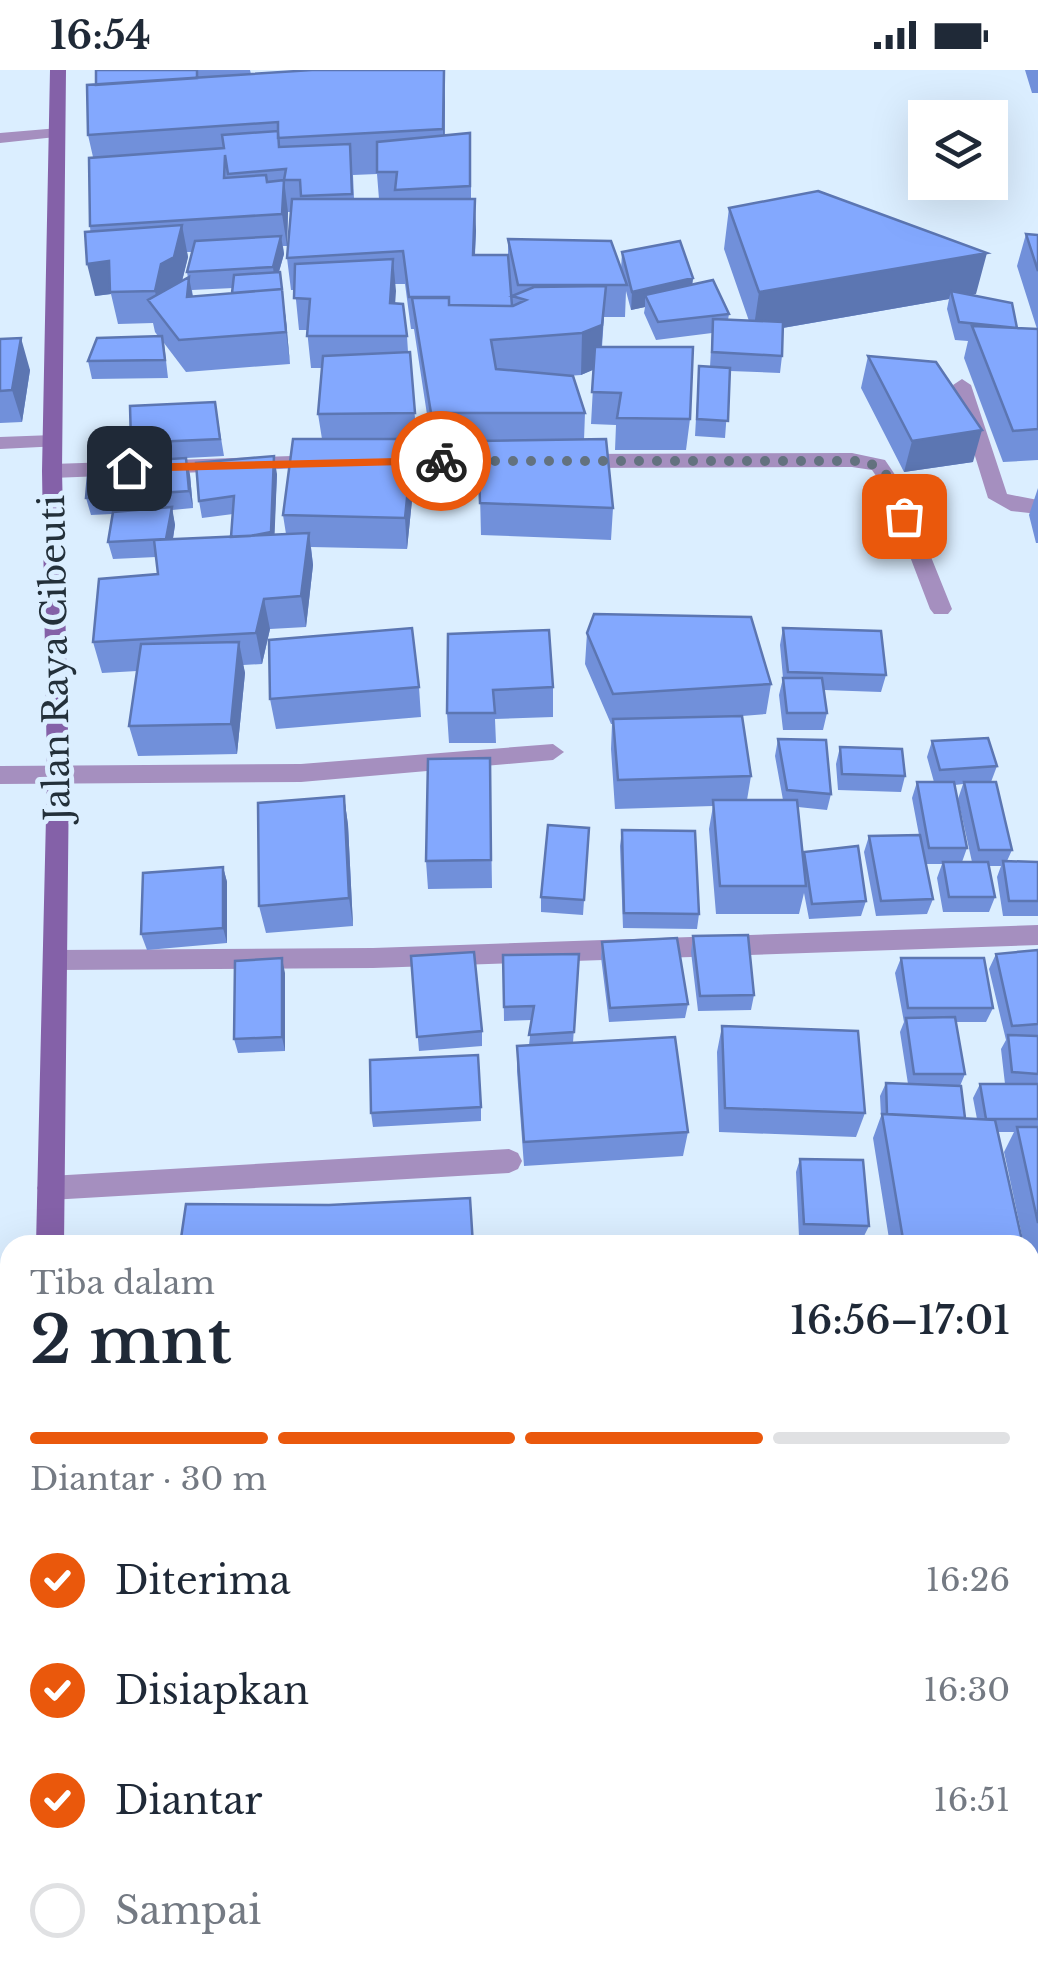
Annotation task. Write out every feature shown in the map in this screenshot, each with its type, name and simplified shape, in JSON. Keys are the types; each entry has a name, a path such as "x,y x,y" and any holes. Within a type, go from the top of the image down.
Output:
{"main road":[{"name":"Jalan Raya Cibeuti","path":"50,1235 58,774 52,471 58,70"}],"street":[{"path":"0,138 59,134"},
{"path":"962,385 998,498 1018,506 1038,507"},
{"path":"0,443 53,441"},
{"path":"52,471 351,462 852,460 878,465 892,485 940,609"},
{"path":"0,775 301,773 553,752"},
{"path":"56,960 373,958 1038,934"},
{"path":"50,1188 509,1161"}],"building":[{"path":"96,70 197,70 197,78 96,85"},
{"path":"312,70 444,70 443,129 278,138 278,122 88,135 87,85"},
{"path":"278,131 279,147 350,144 352,194 301,196 300,180 284,180 282,214 90,226 89,158 224,148 222,135","holes":["225,155 228,174 286,169 284,180 267,182 266,175 224,178"]},
{"path":"470,133 470,186 395,190 397,172 377,172 377,142"},
{"path":"818,191 987,253 759,292 729,208"},
{"path":"292,199 475,199 473,255 508,255 512,306 449,305 449,297 409,297 403,251 287,258"},
{"path":"182,225 174,257 161,264 155,291 110,292 109,261 87,264 85,232"},
{"path":"1026,234 1038,235 1038,271"},
{"path":"281,236 273,267 187,272 195,241"},
{"path":"508,239 611,241 627,285 518,285"},
{"path":"680,241 693,278 632,292 622,252"},
{"path":"393,259 390,303 403,304 407,336 307,336 310,299 294,298 295,264"},
{"path":"280,272 282,289 232,293 234,275"},
{"path":"189,277 187,297 282,289 286,332 179,340 148,300"},
{"path":"713,280 729,314 658,322 645,295"},
{"path":"606,286 602,325 582,333 491,340 496,369 573,376 585,413 431,413 412,298 449,298 449,305 513,306 526,300 512,296 534,287"},
{"path":"951,291 1012,303 1017,328 959,322"},
{"path":"713,319 783,322 782,356 712,352"},
{"path":"972,326 1038,329 1038,429 1013,431"},
{"path":"162,336 165,360 88,361 97,338"},
{"path":"21,338 12,390 0,391 0,339"},
{"path":"595,347 693,347 690,419 617,418 621,393 592,392"},
{"path":"410,352 415,413 318,414 323,356"},
{"path":"868,356 936,362 982,430 912,441"},
{"path":"699,366 730,368 728,421 697,419"},
{"path":"215,402 220,439 131,443 130,406"},
{"path":"293,439 413,439 405,518 283,515"},
{"path":"606,439 613,508 480,503 478,441"},
{"path":"274,456 271,532 231,537 234,496 199,501 196,463"},
{"path":"186,458 189,491 86,498 89,464"},
{"path":"172,507 166,539 108,542 113,512"},
{"path":"309,533 301,596 264,599 256,633 93,642 99,579 158,574 154,540"},
{"path":"594,614 751,617 771,684 613,694 587,633"},
{"path":"412,628 419,687 270,699 269,640"},
{"path":"783,628 881,631 886,675 788,672"},
{"path":"549,630 553,687 493,690 495,713 447,713 448,634"},
{"path":"239,642 231,724 129,726 141,644"},
{"path":"783,678 822,678 827,713 787,713"},
{"path":"742,716 751,776 618,780 613,719"},
{"path":"988,738 997,766 940,770 932,741"},
{"path":"778,739 826,740 831,794 787,790"},
{"path":"840,747 902,749 905,776 842,774"},
{"path":"490,758 491,860 426,861 428,759"},
{"path":"917,782 954,782 967,848 929,848"},
{"path":"964,782 996,782 1012,850 979,850"},
{"path":"344,796 349,898 259,906 258,803"},
{"path":"713,800 797,800 806,886 720,886"},
{"path":"548,825 589,828 584,900 541,897"},
{"path":"622,830 695,831 699,914 624,913"},
{"path":"920,835 933,899 881,901 869,836"},
{"path":"858,846 866,901 812,904 804,852"},
{"path":"1003,861 1038,862 1038,901 1009,901"},
{"path":"943,862 988,862 995,897 949,897"},
{"path":"223,867 223,928 141,934 143,873"},
{"path":"748,935 754,995 700,996 693,936"},
{"path":"677,938 688,1004 610,1008 602,942"},
{"path":"1038,950 1038,1024 1012,1026 996,954"},
{"path":"474,952 482,1031 417,1037 411,956"},
{"path":"579,954 574,1032 529,1035 534,1006 504,1007 503,955"},
{"path":"282,958 282,1037 234,1039 235,961"},
{"path":"901,958 984,958 993,1008 908,1008"},
{"path":"955,1017 965,1074 914,1074 906,1018"},
{"path":"722,1026 858,1031 865,1113 725,1108"},
{"path":"1008,1035 1038,1036 1038,1074 1012,1072"},
{"path":"675,1037 688,1132 524,1142 517,1046"},
{"path":"478,1055 481,1107 371,1113 370,1060"},
{"path":"886,1083 961,1086 965,1118 887,1114"},
{"path":"980,1084 1038,1084 1038,1119 986,1119"},
{"path":"882,1114 995,1120 1021,1235 902,1235"},
{"path":"1017,1127 1038,1127 1038,1223"},
{"path":"800,1159 863,1160 869,1226 804,1224"},
{"path":"470,1198 472,1235 181,1235 186,1204 329,1205"}],"way so far":[{"path":"441,461 866,461 885,472 904,516"}],"route":[{"path":"129,468 441,461"}]}
